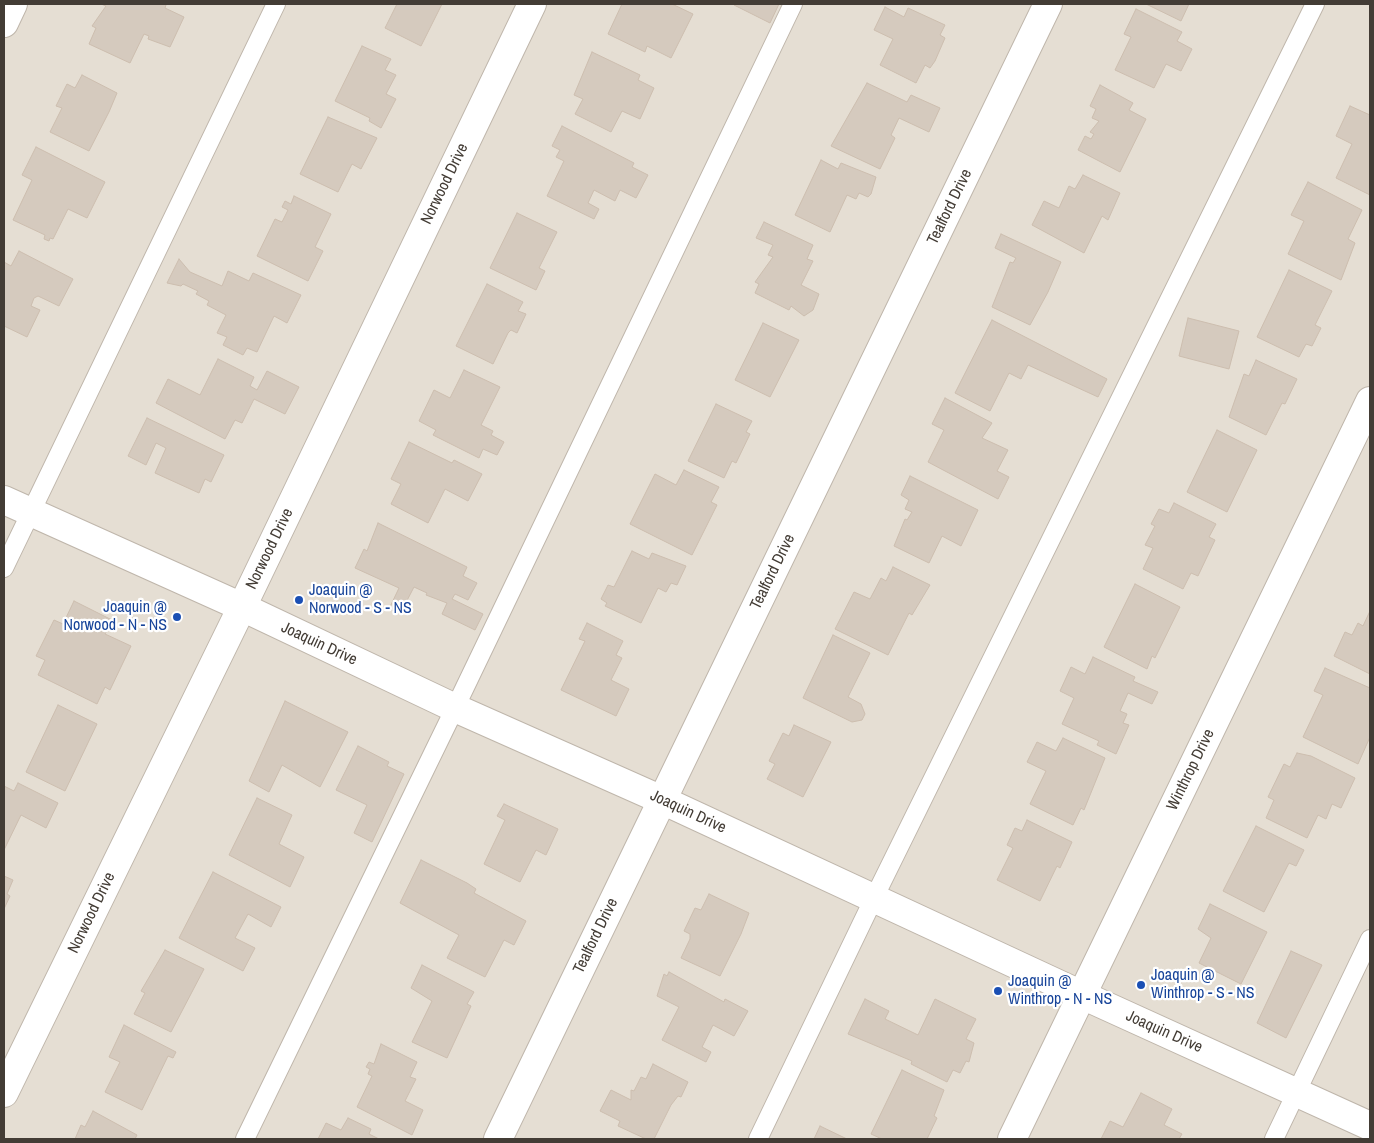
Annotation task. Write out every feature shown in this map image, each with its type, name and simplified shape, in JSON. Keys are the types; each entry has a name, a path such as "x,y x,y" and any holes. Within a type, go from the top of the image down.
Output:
{"street":[{"path":"4,23 13,4"},
{"name":"Norwood Drive","path":"4,1093 242,607 532,4"},
{"name":"Tealford Drive","path":"498,1139 1048,4"},
{"name":"Winthrop Drive","path":"1012,1139 1370,401"},
{"name":"Joaquin Drive","path":"4,500 242,607 455,708 662,800 1370,1126"}],"lane":[{"path":"4,568 276,4"},
{"path":"244,1139 455,708 793,4"},
{"path":"758,1139 874,898 1315,4"},
{"path":"1274,1139 1370,939"}],"shaded area":[{"path":"4,4 1370,4 1370,1139 4,1139"}],"building":[{"path":"101,4 164,4 166,5 165,8 184,17 170,47 148,39 149,36 144,34 130,63 89,44 96,28 92,26 106,6"},
{"path":"397,4 442,4 421,46 385,28"},
{"path":"622,4 672,4 693,14 671,58 647,46 645,52 608,34"},
{"path":"735,4 779,4 770,23"},
{"path":"1146,4 1189,4 1181,21"},
{"path":"885,7 904,17 908,8 945,25 940,35 945,38 935,61 930,68 925,65 916,83 880,65 893,39 874,30"},
{"path":"1136,9 1182,32 1177,41 1192,49 1181,71 1166,64 1154,88 1115,70 1131,37 1124,34"},
{"path":"362,46 391,59 385,70 396,75 386,94 396,99 381,128 369,121 370,118 335,101"},
{"path":"592,52 640,75 638,80 654,88 640,119 622,111 611,132 575,114 583,99 574,95"},
{"path":"82,75 117,93 89,151 50,132 62,108 56,106 67,84 75,88"},
{"path":"867,83 907,102 911,95 940,108 929,132 899,118 891,135 895,138 880,169 831,146"},
{"path":"1100,85 1133,103 1129,110 1146,119 1120,172 1078,150 1085,136 1091,139 1094,134 1090,132 1099,121 1092,118 1096,109 1090,106"},
{"path":"1350,106 1370,115 1370,195 1336,178 1352,144 1336,136"},
{"path":"328,117 377,138 361,169 352,164 338,192 300,174"},
{"path":"562,126 634,163 632,167 648,175 636,198 620,190 615,201 594,190 588,203 599,209 594,219 547,196 564,161 556,157 560,150 552,146"},
{"path":"36,147 105,182 87,218 68,209 53,239 50,238 49,241 44,239 45,235 13,220 32,180 22,175"},
{"path":"821,160 838,169 841,163 876,177 871,194 868,197 859,193 856,199 847,195 830,232 795,215"},
{"path":"1083,175 1120,193 1108,220 1102,216 1084,253 1032,225 1044,201 1059,208 1069,186 1075,189"},
{"path":"1308,182 1362,210 1348,239 1355,243 1341,280 1288,254 1304,221 1291,215"},
{"path":"294,196 331,214 315,247 323,251 308,281 257,256 275,219 282,222 288,210 282,207 285,201 291,204"},
{"path":"517,213 557,232 539,268 545,271 536,290 490,268"},
{"path":"764,222 813,245 807,259 813,261 801,285 819,294 813,310 804,316 791,306 789,310 755,293 759,284 755,282 773,257 768,255 773,245 756,238"},
{"path":"1001,234 1061,262 1048,292 1030,325 992,307 1010,262 1013,263 1016,258 995,248"},
{"path":"19,251 73,279 59,306 38,296 34,298 31,306 40,310 27,337 4,326 4,262 11,266"},
{"path":"179,259 190,272 222,286 228,271 249,281 253,273 301,295 287,323 274,316 257,352 247,348 243,355 223,345 227,337 217,333 226,315 207,305 209,301 196,294 198,291 183,284 181,286 167,283"},
{"path":"1289,270 1332,291 1315,325 1321,328 1312,346 1306,344 1299,357 1257,337"},
{"path":"487,284 523,302 518,311 526,314 517,333 511,330 508,333 493,364 456,346"},
{"path":"1188,318 1239,331 1229,369 1179,356"},
{"path":"992,320 1107,379 1098,397 1028,365 1021,379 1009,373 990,411 955,393"},
{"path":"763,323 799,340 770,397 735,380"},
{"path":"218,359 254,377 250,386 257,390 267,371 299,387 285,414 254,399 242,423 235,420 225,439 156,403 168,379 200,395"},
{"path":"1256,360 1297,379 1285,404 1282,403 1266,435 1229,417 1244,374 1249,376"},
{"path":"464,370 500,387 481,425 493,431 491,435 504,442 497,455 483,449 479,458 433,435 436,430 419,421 434,390 450,398"},
{"path":"945,398 992,423 982,438 1008,450 997,471 1009,477 998,499 928,462 944,430 932,424"},
{"path":"716,404 752,421 746,432 750,434 736,463 732,461 724,478 688,461"},
{"path":"147,418 224,455 211,482 205,479 199,493 155,473 166,448 156,443 146,465 128,456"},
{"path":"1217,430 1257,450 1227,512 1187,492"},
{"path":"409,442 452,463 454,460 482,474 468,501 445,489 428,523 391,504 401,484 391,479"},
{"path":"684,470 719,487 711,502 717,505 692,555 630,524 655,474 676,485"},
{"path":"910,476 978,510 961,546 942,536 929,563 894,546 905,519 907,520 912,512 905,509 909,500 901,495"},
{"path":"1174,503 1216,524 1209,537 1215,540 1198,576 1191,573 1183,589 1143,569 1153,548 1145,545 1155,526 1151,524 1159,509 1169,513"},
{"path":"378,523 467,567 463,576 477,583 468,600 455,594 452,599 483,614 475,630 442,614 447,603 426,595 427,593 414,587 400,614 389,609 399,588 355,568 364,549 367,551"},
{"path":"632,551 649,559 652,553 686,566 677,585 671,583 666,592 658,588 641,623 605,606 607,603 601,599 608,585 614,587"},
{"path":"893,567 930,585 912,615 909,613 888,655 835,629 854,592 870,599 881,578 886,581"},
{"path":"1135,584 1180,607 1155,658 1152,656 1147,669 1104,647"},
{"path":"74,601 112,620 105,634 131,646 110,690 105,687 97,704 38,675 45,660 36,656 54,620 63,624"},
{"path":"1370,611 1370,674 1334,656 1345,632 1352,635 1358,623 1363,626"},
{"path":"587,623 623,641 616,655 622,658 611,680 629,689 616,716 561,690 585,641 579,639"},
{"path":"833,635 870,653 848,697 861,704 865,714 862,720 852,722 803,698"},
{"path":"1093,657 1135,677 1133,681 1158,692 1152,704 1128,693 1120,711 1127,714 1123,723 1129,725 1116,754 1097,745 1099,741 1062,724 1074,698 1060,691 1071,667 1085,674"},
{"path":"1325,668 1370,688 1370,737 1358,764 1303,737 1323,695 1314,691"},
{"path":"285,701 348,732 320,787 282,765 269,792 249,781"},
{"path":"58,705 97,724 65,791 26,772"},
{"path":"794,725 831,742 803,797 767,779 775,764 769,761 783,733 789,736"},
{"path":"1063,738 1105,758 1084,810 1081,808 1073,825 1030,804 1046,771 1027,762 1037,742 1056,751"},
{"path":"358,746 389,762 387,766 404,774 372,842 354,833 367,805 336,790"},
{"path":"1297,753 1311,756 1355,778 1341,808 1332,804 1326,819 1318,815 1307,838 1266,818 1274,800 1268,797 1284,764 1290,767"},
{"path":"18,783 58,803 46,828 21,815 4,850 4,786 14,791"},
{"path":"257,798 292,815 279,844 304,857 290,887 229,855"},
{"path":"504,804 558,829 546,855 536,850 520,882 484,864 505,820 497,816"},
{"path":"1027,820 1072,842 1060,868 1057,866 1040,901 997,880 1013,848 1007,845 1015,828 1022,831"},
{"path":"1256,826 1304,850 1296,866 1289,863 1264,912 1223,891"},
{"path":"421,860 467,883 476,889 474,893 526,921 514,945 504,940 485,977 447,958 459,935 400,903"},
{"path":"213,872 281,907 271,927 248,914 235,938 255,948 243,971 179,938"},
{"path":"4,876 13,880 7,894 10,896 4,909"},
{"path":"709,894 749,913 741,934 720,976 681,958 690,939 690,934 684,931 695,908 701,910"},
{"path":"1210,904 1267,932 1241,984 1199,963 1211,938 1198,929"},
{"path":"165,950 204,969 171,1032 134,1014 145,993 141,991"},
{"path":"1291,951 1322,965 1286,1038 1257,1023"},
{"path":"422,965 474,992 467,1004 471,1006 447,1058 412,1042 432,1001 411,988"},
{"path":"669,972 724,1002 725,999 748,1011 734,1036 713,1025 702,1047 711,1052 706,1062 662,1040 679,1007 657,996 664,974 667,976"},
{"path":"865,999 889,1011 885,1019 918,1035 935,999 976,1019 966,1039 974,1043 969,1062 966,1061 960,1073 953,1070 947,1082 911,1064 912,1061 848,1034"},
{"path":"124,1025 176,1052 173,1058 168,1056 142,1110 105,1092 120,1062 109,1057"},
{"path":"381,1044 417,1062 410,1077 416,1079 405,1101 423,1110 412,1135 357,1107 372,1076 368,1074 370,1069 366,1067 369,1062 374,1064"},
{"path":"653,1064 688,1082 681,1097 678,1096 671,1105 654,1139 646,1139 618,1126 620,1121 600,1111 611,1090 631,1100 631,1090 634,1091 641,1077 646,1079"},
{"path":"902,1070 944,1090 934,1116 937,1118 927,1139 882,1139 871,1134"},
{"path":"1141,1093 1172,1109 1164,1125 1182,1134 1179,1139 1101,1139 1110,1121 1123,1127"},
{"path":"93,1111 137,1135 135,1139 75,1139 81,1125 85,1127"},
{"path":"348,1118 371,1129 369,1134 379,1139 318,1139 326,1123 341,1130"},
{"path":"820,1126 847,1139 814,1139"}],"place":[{"name":"Joaquin @ Norwood - S - NS","path":"299,600"},
{"name":"Joaquin @ Norwood - N - NS","path":"177,617"},
{"name":"Joaquin @ Winthrop - S - NS","path":"1141,985"},
{"name":"Joaquin @ Winthrop - N - NS","path":"998,991"}]}
